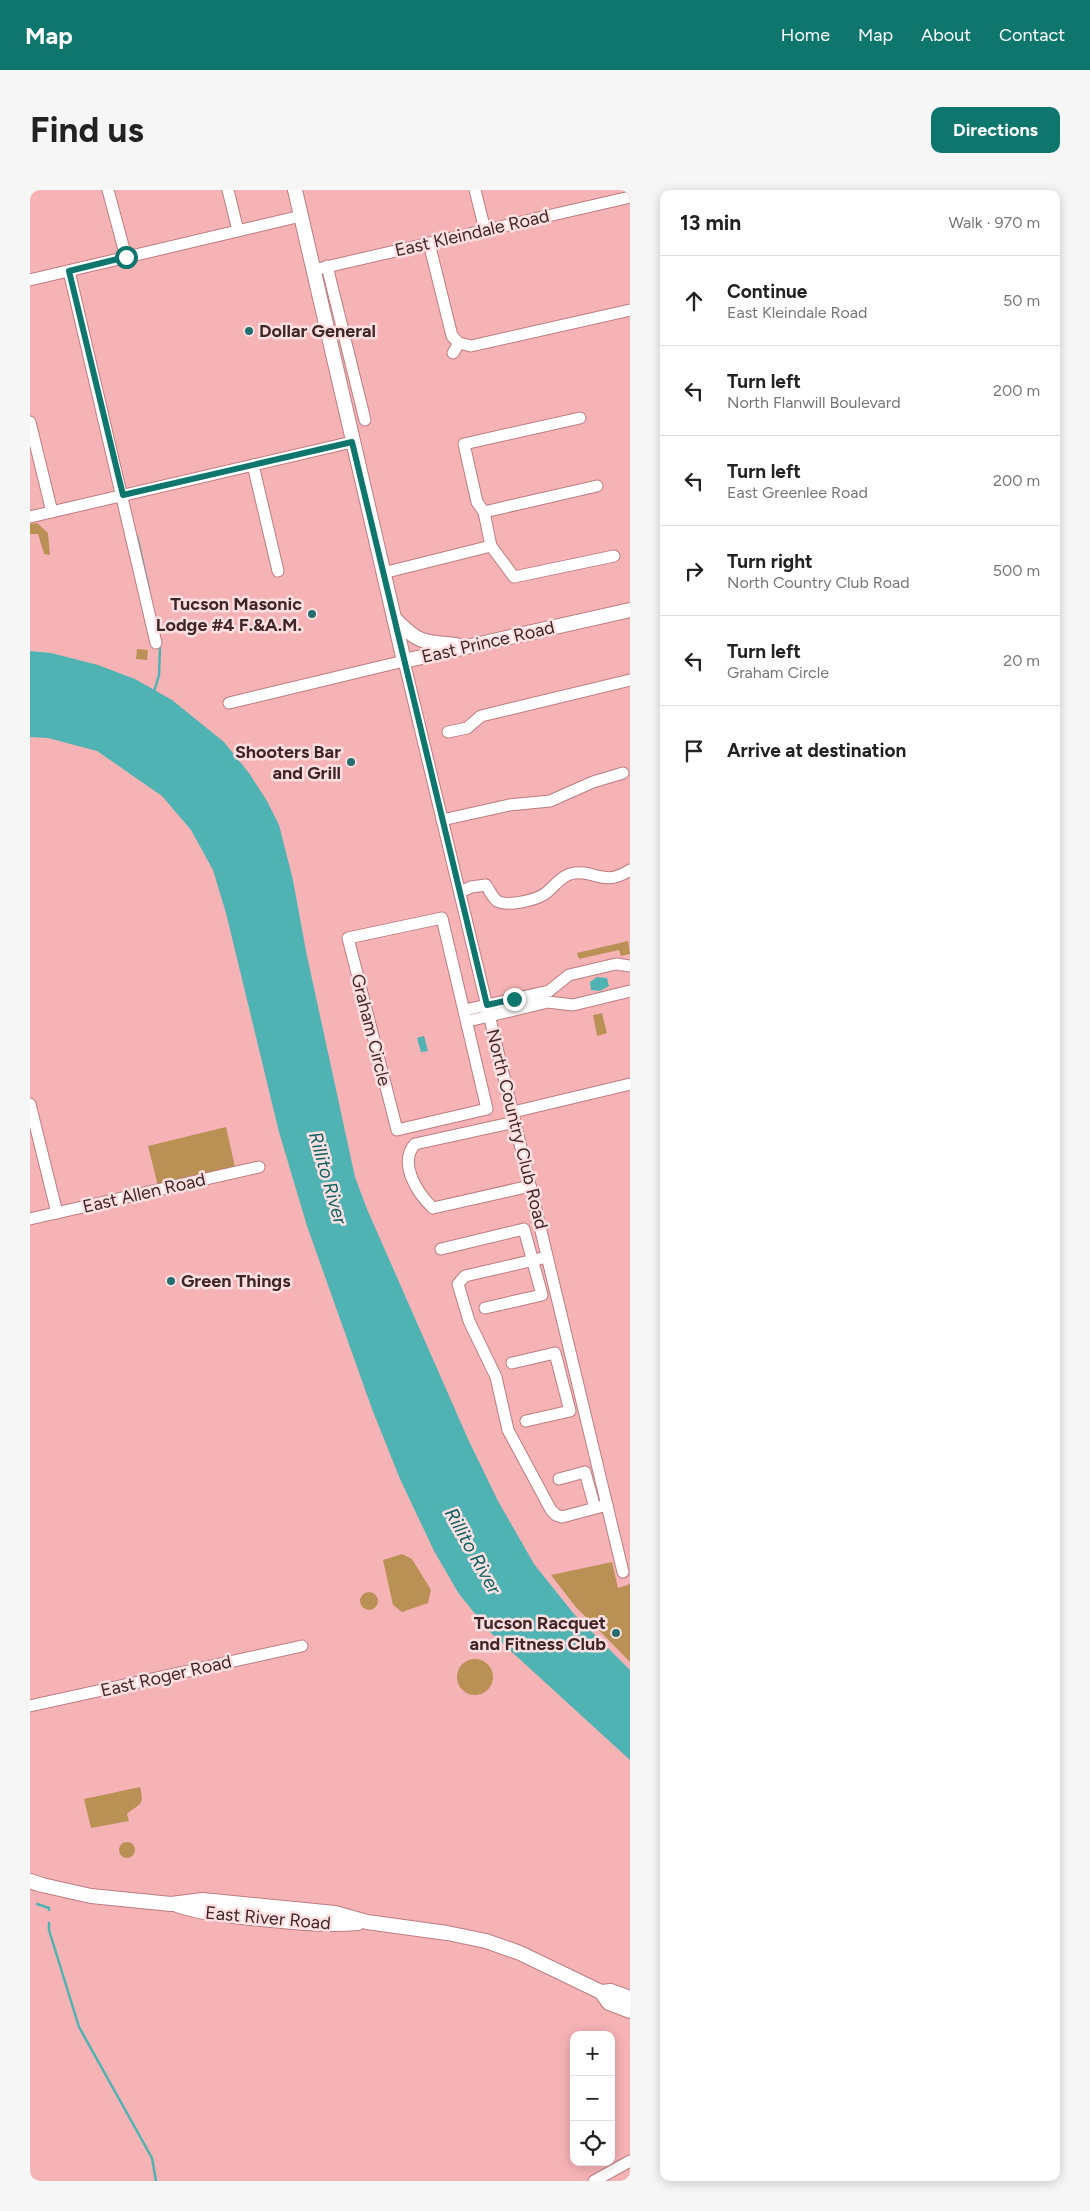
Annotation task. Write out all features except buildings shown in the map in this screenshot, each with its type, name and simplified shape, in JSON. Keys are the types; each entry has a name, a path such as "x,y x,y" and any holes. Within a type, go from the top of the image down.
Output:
{"main road":[{"name":"North Country Club Road","path":"295,190 404,661"},
{"name":"East Prince Road","path":"404,661 630,610"},
{"path":"393,617 412,636 428,642 469,646"},
{"name":"East River Road","path":"30,1881 91,1896 171,1904 199,1913 333,1926 367,1922 448,1933 486,1941 520,1953 601,1992 609,2002 630,2011"},
{"name":"East River Road","path":"601,1992 611,1991 630,1998"}],"street":[{"path":"108,190 126,257"},
{"path":"228,190 238,231"},
{"path":"475,190 485,230"},
{"name":"East Kleindale Road","path":"313,270 630,197"},
{"path":"30,280 301,216"},
{"path":"429,243 456,348 630,310"},
{"path":"328,266 365,420"},
{"path":"69,271 123,495 156,643"},
{"path":"580,418 464,444 477,502 484,512 492,546 514,577 614,556"},
{"path":"30,422 52,512"},
{"path":"30,517 352,442"},
{"path":"253,465 278,571"},
{"path":"484,512 597,486"},
{"path":"383,573 492,546"},
{"name":"East Prince Road","path":"229,703 404,661"},
{"name":"North Country Club Road","path":"404,661 623,1572"},
{"path":"448,732 467,728 481,716 630,680"},
{"path":"442,820 509,805 550,800 593,782 622,774"},
{"path":"460,892 471,887 486,885 496,900 506,903 540,897 561,878 570,874 580,872 610,878 630,870"},
{"name":"Graham Circle","path":"442,918 466,1015 487,1109 398,1130 348,938 442,918"},
{"path":"466,1015 549,991 568,975 616,964 630,966"},
{"path":"488,1010 548,1002 573,1005 630,991"},
{"path":"530,1186 433,1208 424,1200 417,1188 407,1162 408,1153 416,1144 630,1084"},
{"path":"30,1104 56,1213"},
{"name":"East Allen Road","path":"30,1219 259,1167"},
{"path":"441,1249 524,1229 542,1295 485,1308"},
{"path":"547,1257 465,1276 458,1284 463,1303 496,1377 506,1425 551,1510 556,1515 562,1516 607,1505"},
{"path":"512,1363 555,1353 570,1411 526,1421"},
{"path":"563,1384 577,1382"},
{"path":"558,1479 585,1472 594,1508"},
{"name":"East Roger Road","path":"30,1706 302,1646"},
{"path":"594,2181 630,2161"}],"shaded area":[{"path":"37,523 48,533 50,555 44,554 38,534 30,534 30,524"},
{"path":"137,649 148,650 147,660 136,659"},
{"path":"628,941 630,954 621,956 619,950 579,959 577,953"},
{"path":"602,1013 607,1033 597,1036 593,1015"},
{"path":"226,1127 235,1167 158,1186 148,1146"},
{"path":"402,1554 412,1559 431,1590 428,1603 402,1612 393,1605 383,1560"},
{"name":"Tucson Racquet and Fitness Club","path":"612,1562 618,1588 630,1584 630,1662 575,1606 551,1575"},
{"path":"369,1592 377,1597 378,1601 373,1609 369,1610 361,1605 360,1601 365,1593"},
{"path":"475,1659 488,1664 493,1677 488,1690 475,1695 462,1690 457,1677 462,1664"},
{"path":"140,1787 142,1798 140,1804 127,1814 129,1821 91,1828 84,1799"},
{"path":"127,1842 133,1844 135,1850 133,1856 127,1858 121,1856 119,1850 121,1844"}],"water":[{"name":"Rillito River","path":"30,651 51,653 98,665 135,679 172,700 224,742 249,773 267,801 279,825 293,880 306,951 355,1177 367,1209 468,1439 498,1501 534,1564 574,1614 630,1670 630,1760 489,1631 459,1594 434,1551 400,1479 372,1409 307,1226 279,1132 226,913 213,870 191,830 162,796 97,751 48,738 30,737"},
{"path":"597,977 607,978 609,986 600,991 591,990 590,982"},
{"path":"424,1036 428,1051 421,1052 417,1038"}],"waterway":[{"path":"137,536 149,589"},
{"path":"154,692 159,675 160,646"},
{"path":"37,1904 49,1908 49,1910"},
{"path":"49,1923 49,1930 79,2027 152,2158 156,2181"}],"place":[{"name":"Dollar General","path":"249,331"},
{"name":"Tucson Masonic Lodge #4 F.&A.M.","path":"312,614"},
{"name":"Shooters Bar and Grill","path":"351,762"},
{"name":"Green Things","path":"171,1281"},
{"name":"Tucson Racquet and Fitness Club","path":"616,1633"}],"route":[{"path":"126,257 69,271 123,495 352,442 487,1005 514,999"}]}
